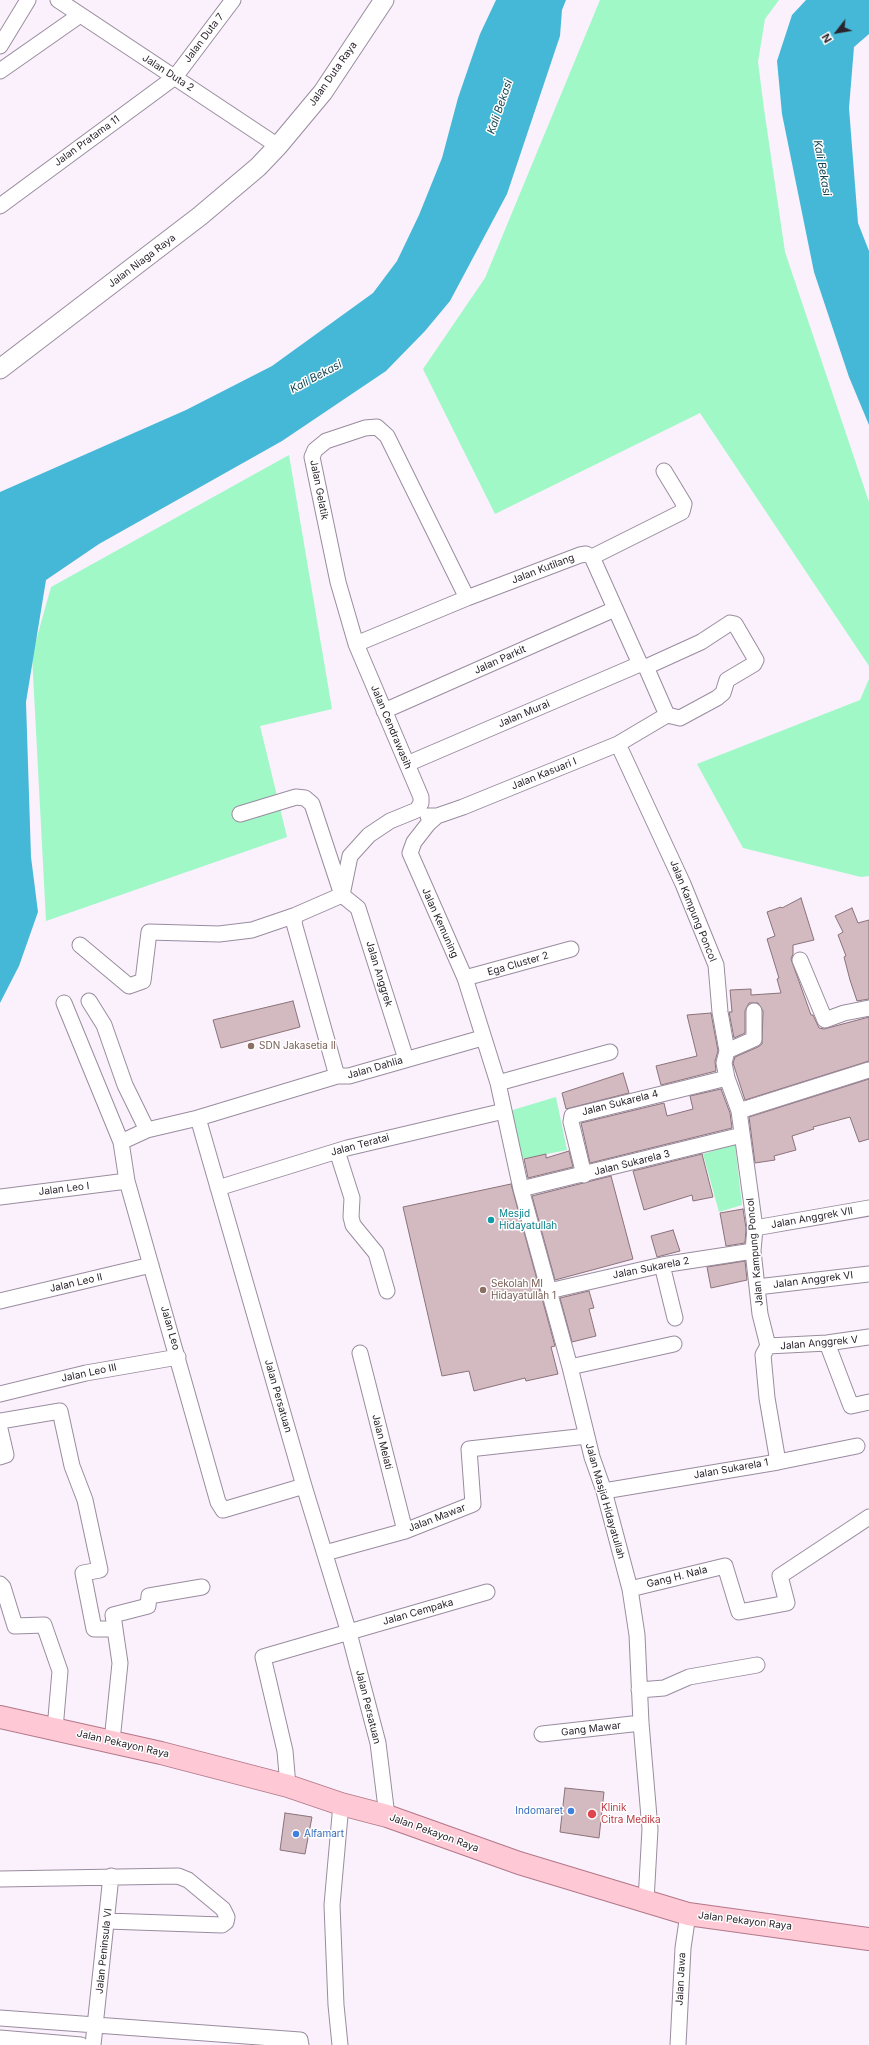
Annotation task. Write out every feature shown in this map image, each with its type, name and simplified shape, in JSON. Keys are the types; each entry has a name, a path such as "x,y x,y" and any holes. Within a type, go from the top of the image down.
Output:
{"main road":[{"name":"Jalan Pekayon Raya","path":"0,1717 112,1741 288,1786 341,1804 387,1816 518,1863 646,1900 688,1914 869,1939"}],"street":[{"path":"0,46 28,0"},
{"name":"Jalan Duta 2","path":"58,0 278,146"},
{"name":"Jalan Duta 7","path":"175,77 233,0"},
{"name":"Jalan Duta Raya","path":"278,146 323,92 384,0"},
{"path":"0,71 80,15"},
{"name":"Jalan Pratama 11","path":"0,206 175,77"},
{"name":"Jalan Niaga Raya","path":"0,369 233,190 278,146"},
{"name":"Jalan Gelatik","path":"356,644 338,582 312,457 315,450 326,441 364,428 377,427 387,436 467,598"},
{"name":"Jalan Kutilang","path":"356,644 467,598 580,554 586,554 592,557 682,512 684,504 664,471"},
{"path":"592,557 615,609 667,715"},
{"name":"Jalan Parkit","path":"384,711 615,609"},
{"name":"Jalan Murai","path":"407,764 701,642 730,623 734,624 756,660 754,664 727,680 723,693 717,698 680,718 667,715"},
{"name":"Jalan Cendrawasih","path":"356,644 421,797 421,803 417,810"},
{"name":"Jalan Kasuari I","path":"437,816 618,744 667,715"},
{"name":"Jalan Kampung Poncol","path":"618,744 683,884 716,964 720,1012 727,1051 724,1056 724,1063 727,1078 739,1111 755,1228 754,1251 757,1287 760,1314 768,1346 763,1355 767,1398 778,1462"},
{"path":"240,814 296,797 305,798 312,804 342,895"},
{"path":"342,895 350,856 368,835 390,821 417,810 428,816 437,816"},
{"name":"Jalan Kemuning","path":"437,816 428,824 414,842 410,853 465,978 482,1038 498,1083"},
{"path":"80,945 129,986 143,981 149,932 219,934 252,930 296,915 342,895"},
{"name":"Jalan Anggrek","path":"342,895 358,908 406,1059"},
{"name":"Jalan Dahlia","path":"296,915 294,923 337,1076 349,1076 482,1038"},
{"name":"Ega Cluster 2","path":"465,978 571,949"},
{"path":"800,960 825,1020 844,1013 869,1008"},
{"path":"89,1001 104,1025 125,1084 147,1130"},
{"name":"Jalan Leo","path":"64,1003 120,1142 127,1181 218,1502 224,1510 304,1486"},
{"path":"727,1051 754,1039 754,1011"},
{"path":"498,1083 610,1052"},
{"path":"739,1111 868,1070"},
{"path":"120,1142 147,1130 198,1118 337,1076"},
{"name":"Jalan Sukarela 4","path":"584,1175 572,1116 727,1078"},
{"name":"Jalan Masjid Hidayatullah","path":"498,1083 522,1189 570,1367 592,1457 604,1491 630,1589 637,1635 641,1723 650,1829 646,1900"},
{"name":"Jalan Teratai","path":"218,1188 338,1151 404,1133 504,1111"},
{"name":"Jalan Persatuan","path":"198,1118 304,1486 349,1633 378,1743 387,1816"},
{"name":"Jalan Sukarela 3","path":"522,1189 742,1135"},
{"path":"338,1151 352,1198 351,1217 353,1225 376,1253 387,1292"},
{"name":"Jalan Leo I","path":"0,1197 127,1181"},
{"name":"Jalan Anggrek VII","path":"755,1228 869,1208"},
{"name":"Jalan Sukarela 2","path":"549,1291 662,1265 754,1251"},
{"path":"662,1265 675,1318"},
{"name":"Jalan Leo II","path":"0,1301 152,1266"},
{"name":"Jalan Anggrek VI","path":"757,1287 869,1274"},
{"name":"Jalan Anggrek V","path":"768,1346 827,1343 869,1338"},
{"path":"827,1343 851,1406 869,1402"},
{"path":"570,1367 674,1344"},
{"name":"Jalan Melati","path":"360,1353 405,1531"},
{"name":"Jalan Leo III","path":"0,1394 86,1373 178,1357"},
{"path":"0,1421 60,1411 72,1466 84,1500 100,1570 83,1573 94,1629 115,1629"},
{"path":"0,1429 6,1455 0,1457"},
{"name":"Jalan Mawar","path":"325,1553 405,1531 473,1504 469,1449 587,1436"},
{"name":"Jalan Sukarela 1","path":"604,1491 778,1462 857,1446"},
{"name":"Gang H. Nala","path":"630,1589 725,1566 739,1612 788,1603 780,1576 869,1517"},
{"path":"0,1584 3,1587 15,1626 44,1625 60,1671 56,1729"},
{"path":"112,1741 120,1663 112,1615 148,1606 149,1596 202,1587"},
{"name":"Jalan Cempaka","path":"288,1786 284,1751 263,1657 487,1592"},
{"path":"639,1690 664,1688 689,1677 757,1665"},
{"name":"Gang Mawar","path":"542,1734 641,1723"},
{"path":"340,2045 336,2005 332,1905 341,1804"},
{"name":"Jalan Peninsula VI","path":"93,2045 111,1876"},
{"path":"0,1879 178,1876 188,1880 223,1909 227,1917 226,1922 222,1925 107,1920"},
{"name":"Jalan Jawa","path":"678,2045 683,1948 688,1914"},
{"path":"0,2018 300,2040 301,2045"},
{"path":"0,2038 81,2045"}],"green space":[{"path":"600,0 779,0 765,19 758,62 764,109 785,252 869,502 869,666 700,413 495,514 423,369 485,278"},
{"path":"289,455 332,709 260,726 287,837 46,921 32,655 51,587"},
{"path":"869,679 869,876 861,877 743,848 697,764 860,700"},
{"path":"556,1097 567,1150 517,1160 506,1112"},
{"path":"735,1144 742,1205 719,1212 703,1154"}],"water":[{"name":"Kali Bekasi","path":"496,0 566,0 562,10 560,36 507,194 450,301 425,331 386,371 282,441 99,544 46,580 26,702 31,857 38,912 19,966 0,1003 0,492 186,410 272,366 373,293 397,261 419,215 442,158 458,98 480,34"},
{"name":"Kali Bekasi","path":"806,0 869,0 869,34 854,47 849,108 858,223 869,251 869,425 849,377 814,272 782,114 777,61 792,15"}],"building":[{"path":"801,898 814,940 793,945 793,954 791,959 811,1015 813,1015 819,1028 824,1029 869,1017 869,1061 745,1100 733,1063 735,1057 762,1044 763,1011 758,1003 749,1003 745,1011 745,1033 734,1038 729,1012 732,1012 730,990 751,989 751,995 781,993 777,979 779,978 767,939 775,936 767,912 781,907 782,908"},
{"path":"852,908 858,923 869,920 869,999 857,1001 844,957 846,956 838,935 843,932 835,916"},
{"path":"293,1001 300,1027 221,1048 213,1020"},
{"path":"711,1013 718,1051 715,1061 716,1071 661,1085 656,1066 697,1056 687,1015"},
{"path":"623,1073 629,1093 566,1109 562,1093"},
{"path":"869,1079 869,1139 859,1142 850,1117 813,1127 814,1129 792,1136 796,1150 774,1156 775,1160 755,1163 749,1117"},
{"path":"721,1089 730,1113 732,1128 590,1163 581,1123 664,1103 667,1116 693,1109 690,1096"},
{"path":"569,1151 573,1167 528,1178 524,1159 546,1154 546,1158"},
{"path":"702,1154 713,1197 693,1201 692,1195 644,1210 633,1171"},
{"path":"611,1176 633,1259 555,1280 532,1196"},
{"path":"511,1184 555,1346 551,1347 558,1374 526,1381 525,1378 474,1391 469,1371 442,1376 403,1207"},
{"path":"743,1209 746,1228 745,1243 726,1246 720,1213"},
{"path":"673,1230 680,1251 657,1257 651,1236"},
{"path":"745,1261 747,1280 711,1288 707,1267"},
{"path":"589,1291 594,1308 589,1309 596,1336 572,1342 560,1298"},
{"path":"565,1788 604,1792 599,1838 560,1832"},
{"name":"Alfamart","path":"285,1813 312,1817 305,1854 280,1850"}],"place":[{"name":"SDN Jakasetia II","path":"251,1046"},
{"name":"Mesjid Hidayatullah","path":"491,1220"},
{"name":"Sekolah MI Hidayatullah 1","path":"483,1290"},
{"name":"Indomaret","path":"571,1811"},
{"name":"Klinik Citra Medika","path":"592,1814"},
{"name":"Alfamart","path":"296,1834"}]}
